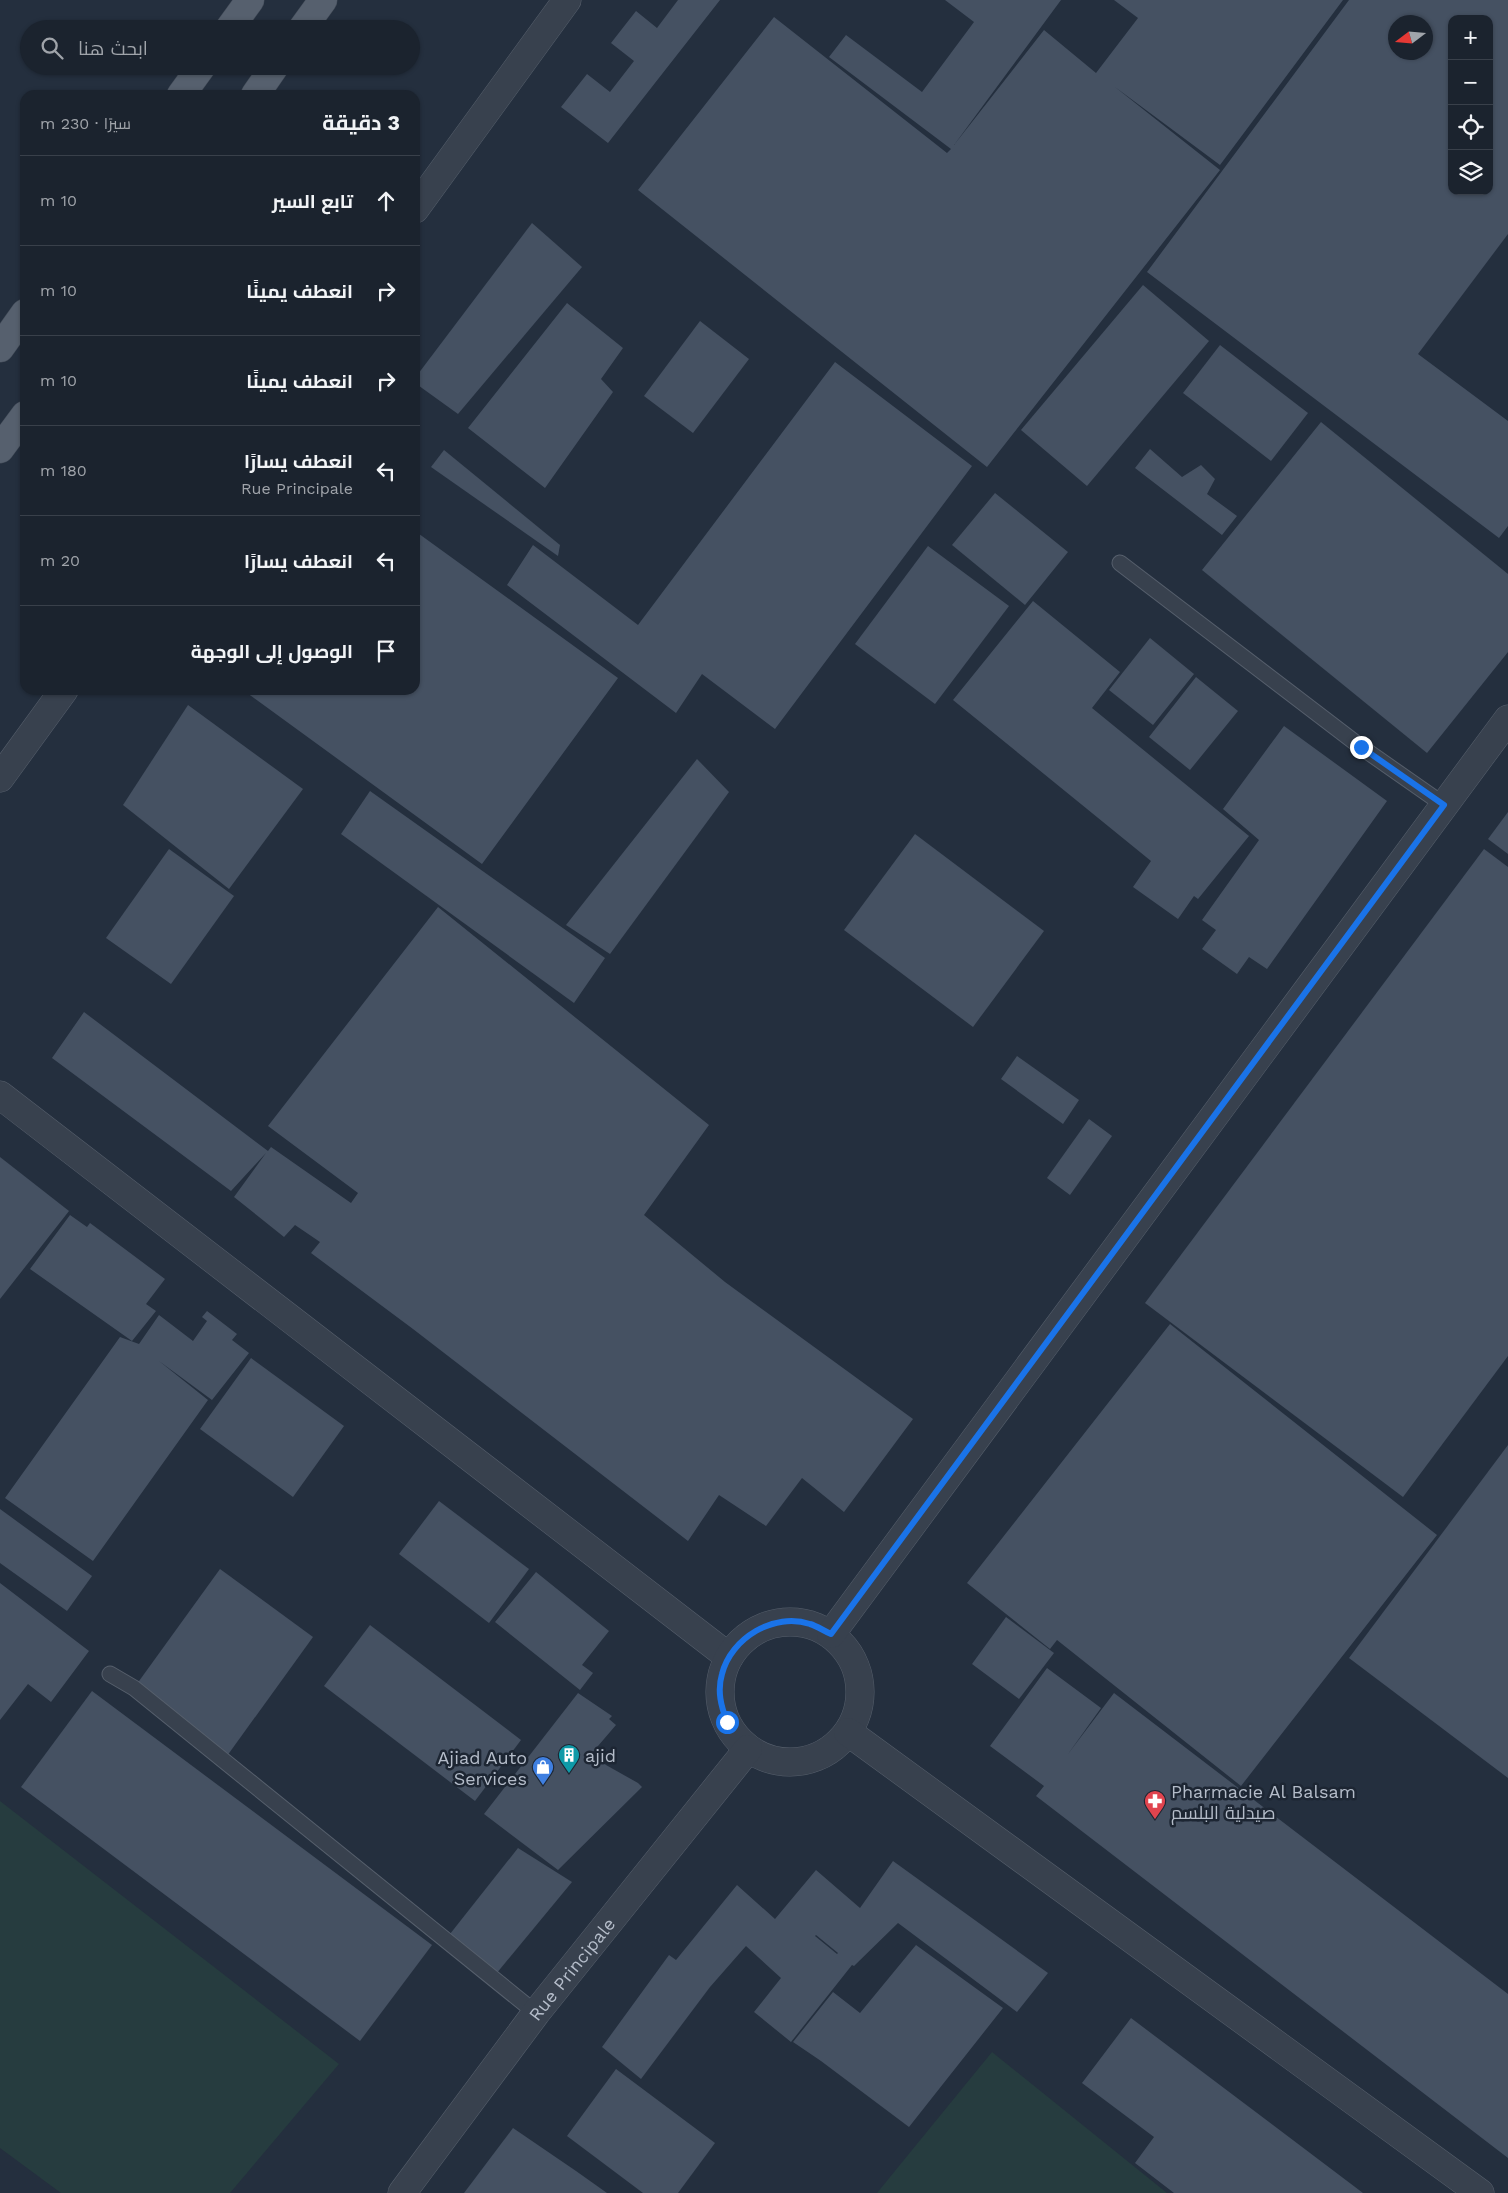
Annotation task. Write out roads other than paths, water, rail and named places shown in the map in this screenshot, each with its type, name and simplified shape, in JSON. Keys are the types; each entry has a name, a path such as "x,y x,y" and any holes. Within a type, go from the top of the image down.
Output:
{"main road":[{"path":"236,20 250,0"},
{"path":"309,20 323,0"},
{"path":"185,90 196,75"},
{"path":"258,90 269,75"},
{"path":"0,348 20,321"},
{"path":"0,449 20,422"}],"street":[{"path":"420,202 567,0"},
{"path":"0,778 60,695"},
{"path":"831,1634 1508,719"},
{"path":"0,1095 729,1657"},
{"path":"786,1621 809,1623 831,1634 842,1644 858,1671 861,1687 860,1703 848,1732 836,1746 820,1756 802,1762 783,1762 765,1758 748,1749 736,1737 721,1707 722,1673 729,1657 743,1639 763,1626 786,1621"},
{"path":"848,1732 1480,2193"},
{"name":"Rue Principale","path":"402,2193 536,2013 748,1749"}],"lane":[{"path":"1120,563 1361,747 1444,805"},
{"path":"110,1674 134,1688 536,2013"}],"place":[{"name":"ajid","path":"569,1774"},
{"name":"Ajiad Auto Services","path":"543,1786"},
{"name":"Pharmacie Al Balsam صيدلية البلسم","path":"1155,1820"}]}
